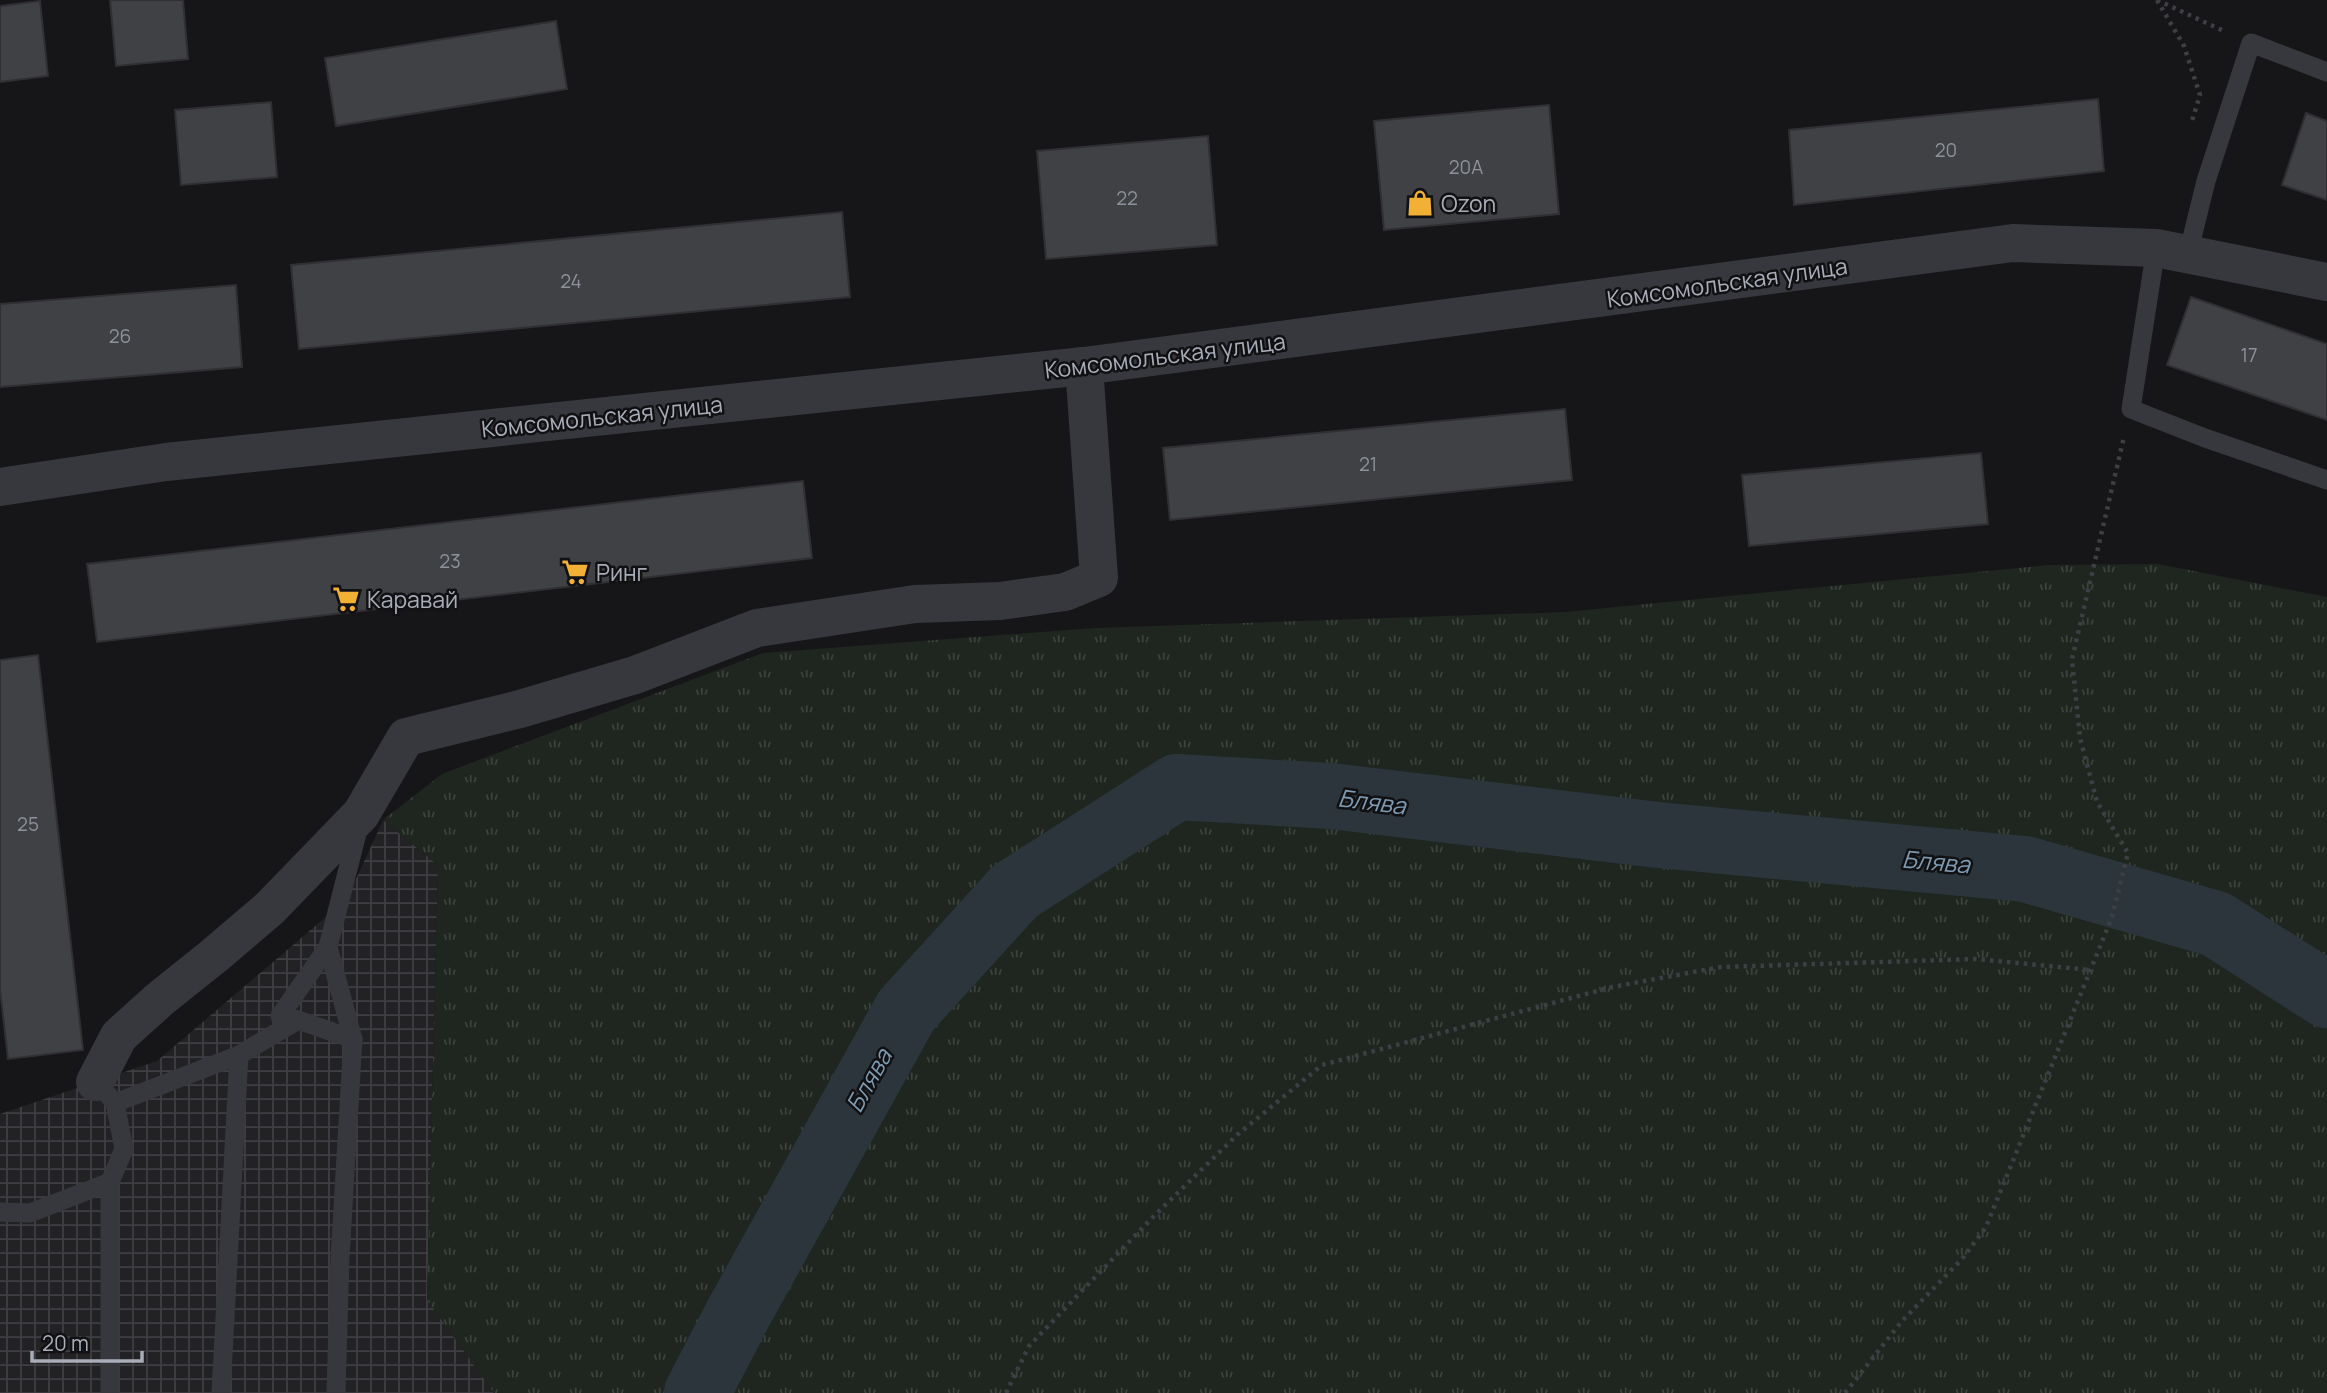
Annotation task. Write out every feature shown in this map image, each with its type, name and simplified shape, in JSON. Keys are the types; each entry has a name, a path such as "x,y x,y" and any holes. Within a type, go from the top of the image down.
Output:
{"street":[{"name":"Комсомольская улица","path":"0,487 166,461 1084,366 2013,243 2172,251 2327,282"},
{"path":"105,1092 119,1036 270,908 362,814 407,737 520,709 635,675 757,628 915,604 1000,601 1065,592 1099,578 1084,366"}],"lane":[{"path":"2327,72 2251,43 2206,181 2172,251 2130,409 2327,480"},
{"path":"353,1039 280,1016 328,947 362,814"},
{"path":"328,947 353,1039 340,1257 336,1393"},
{"path":"110,1393 110,1182 124,1149 105,1092 239,1055 298,1020"},
{"path":"222,1393 239,1055"},
{"path":"0,1212 30,1213 110,1182"}],"path":[{"path":"2157,0 2251,43"},
{"path":"2157,0 2184,46 2200,95 2189,133"},
{"path":"1845,1393 1902,1321 1962,1259 1986,1227 2112,917 2128,853 2097,802 2080,738 2072,659 2130,409"},
{"path":"1006,1393 1029,1346 1152,1218 1237,1135 1322,1065 1612,987 1721,967 1976,959 2090,970"}],"shaded area":[{"path":"383,820 438,865 427,1299 494,1393 0,1393 0,1114 157,1061 347,899"}],"green space":[{"path":"2158,564 2327,597 2327,1393 494,1393 427,1300 438,865 383,820 442,774 763,653 1096,628 1565,612 2049,565"}],"building":[{"path":"110,0 183,0 188,59 116,66"},
{"path":"40,1 48,76 0,82 0,6"},
{"path":"556,21 567,89 336,126 325,58"},
{"path":"2098,99 2104,171 1794,205 1789,130"},
{"path":"271,102 277,177 181,185 175,110"},
{"path":"1549,105 1559,214 1384,230 1374,121"},
{"path":"2306,113 2327,121 2327,200 2282,185"},
{"path":"1208,136 1217,245 1046,259 1037,151"},
{"path":"842,212 850,297 299,349 291,265"},
{"path":"236,285 242,367 0,387 0,304"},
{"path":"2191,297 2327,344 2327,420 2167,365"},
{"path":"1565,409 1572,480 1170,520 1163,448"},
{"path":"1981,453 1988,524 1749,546 1742,475"},
{"path":"803,481 812,558 97,642 87,564"},
{"path":"38,655 83,1050 8,1059 0,989 0,660"}],"waterway":[{"name":"Блява","path":"697,1393 906,1011 1015,891 1177,787 1331,796 1658,835 2025,869 2216,924 2327,995"}],"place":[{"name":"Ozon","path":"1420,203"},
{"name":"Ринг","path":"575,572"},
{"name":"Каравай","path":"346,599"}]}
